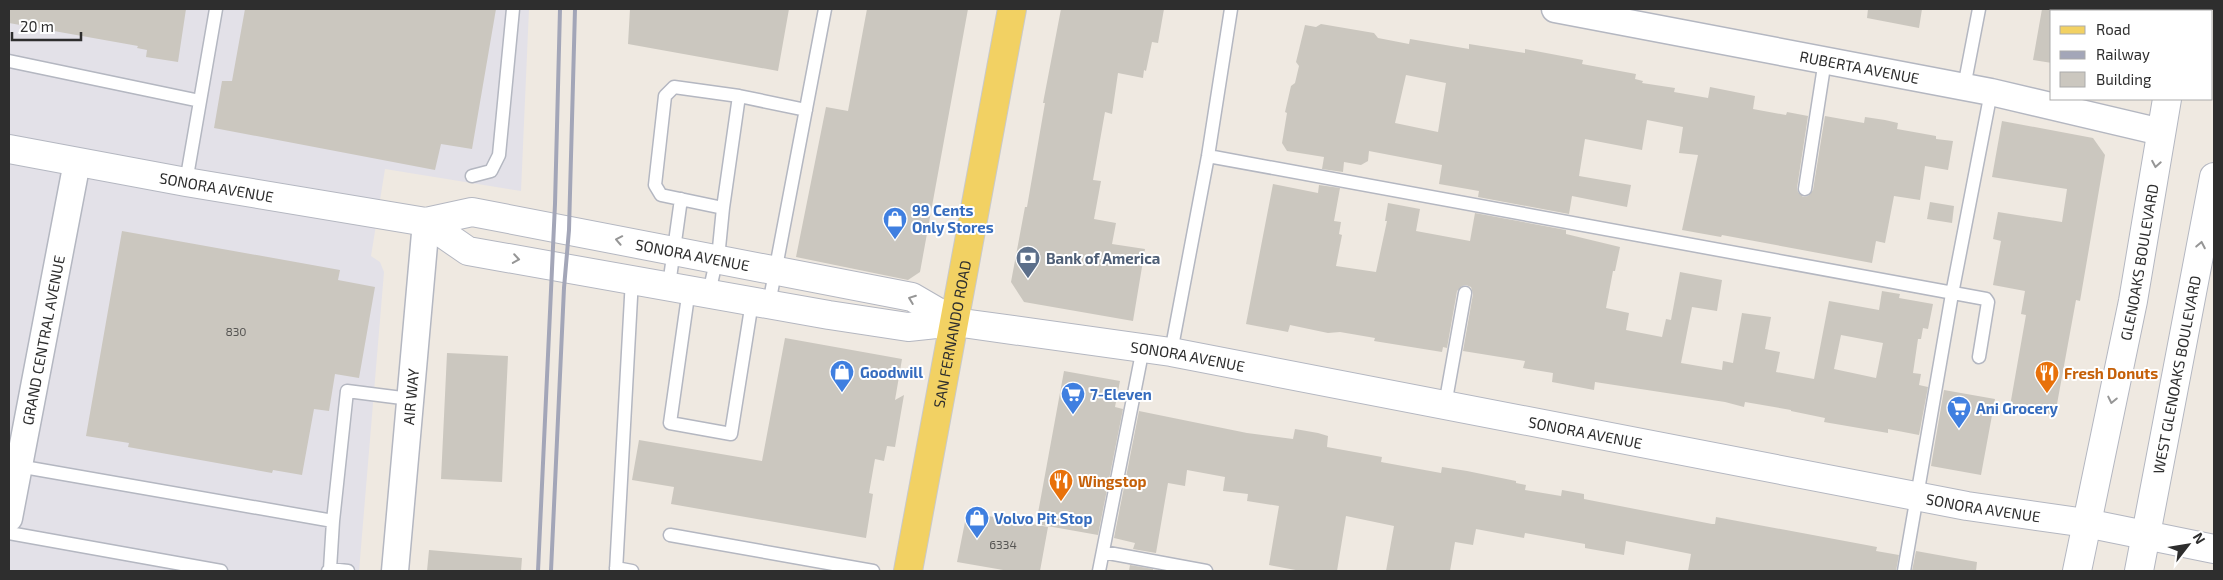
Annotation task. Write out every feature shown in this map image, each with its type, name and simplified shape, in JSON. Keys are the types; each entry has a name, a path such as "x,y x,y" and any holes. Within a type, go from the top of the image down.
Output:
{"main road":[{"name":"SAN FERNANDO ROAD","path":"908,571 1012,9"},
{"name":"GLENOAKS BOULEVARD","path":"2077,571 2133,301 2167,100"},
{"name":"SONORA AVENUE","path":"9,149 186,182 426,222 472,212 691,274 767,291 908,327 954,322 1172,352 1967,506 2086,523 2146,534 2214,550"},
{"name":"WEST GLENOAKS BOULEVARD","path":"2139,571 2214,177"},
{"name":"SONORA AVENUE","path":"426,222 468,251 632,279 691,274 767,291 821,281 912,297 954,322"}],"street":[{"name":"RUBERTA AVENUE","path":"1555,9 1991,92 2161,132"},
{"name":"GRAND CENTRAL AVENUE","path":"9,518 77,162"},
{"name":"AIR WAY","path":"395,571 426,222"}],"lane":[{"path":"186,182 216,9"},
{"path":"472,176 491,171 499,155 513,9"},
{"path":"681,199 691,274 670,423 731,434 767,291 806,110 825,9"},
{"path":"1172,352 1208,156 1231,9"},
{"path":"1964,87 1980,9"},
{"path":"1805,189 1825,60"},
{"path":"9,61 200,101"},
{"path":"723,208 661,195 655,185 665,96 674,86 739,96 806,110"},
{"path":"1904,571 1952,294 1991,92"},
{"path":"691,274 719,248 739,96"},
{"path":"1208,156 1986,299 1988,302 1979,357"},
{"path":"632,279 616,570 632,571"},
{"path":"1445,405 1465,293"},
{"path":"1099,571 1143,348"},
{"path":"348,571 329,570 347,392 410,398"},
{"path":"18,466 333,521"},
{"path":"9,533 221,571"},
{"path":"670,535 873,571"},
{"path":"1103,552 1206,571"}],"shaded area":[{"path":"9,9 529,9 521,191 385,169 371,256 380,262 384,272 359,571 9,571"}],"building":[{"path":"9,9 186,9 178,62 146,57 147,50 137,48 138,46 9,23"},
{"path":"245,9 496,9 472,149 441,144 435,170 214,128 222,81 232,81"},
{"path":"630,9 789,9 778,71 628,44"},
{"path":"867,9 968,9 920,272 908,280 796,257 826,107 848,111"},
{"path":"1061,9 1164,9 1158,43 1152,42 1143,78 1118,73 1112,114 1105,112 1093,180 1101,181 1094,219 1116,223 1112,244 1145,249 1133,321 1024,302 1011,282 1025,207 1027,207 1045,103 1043,103"},
{"path":"1868,9 1922,9 1919,28 1867,18"},
{"path":"2042,9 2052,9 2050,10 2050,63 2033,60"},
{"path":"1321,24 1374,33 1378,38 1409,44 1410,39 1469,49 1469,44 1525,53 1525,49 1583,60 1582,64 1636,74 1635,79 1643,81 1642,83 1675,88 1674,92 1708,98 1710,87 1755,96 1753,109 1786,115 1787,112 1808,116 1797,188 1803,197 1808,196 1813,190 1825,116 1864,123 1865,117 1885,120 1898,123 1897,129 1936,136 1936,139 1953,141 1948,170 1925,166 1920,200 1894,196 1885,243 1876,241 1872,263 1722,235 1721,237 1682,230 1698,155 1679,153 1683,127 1647,120 1642,150 1585,139 1579,176 1631,185 1627,207 1572,196 1569,214 1478,197 1479,191 1439,184 1442,165 1369,151 1368,161 1361,165 1344,162 1343,172 1322,169 1324,157 1287,151 1282,143 1287,113 1285,112 1291,86 1295,83 1299,66 1296,62 1305,25 1316,27","holes":["1406,75 1446,83 1438,132 1395,123"]},
{"path":"2002,121 2093,138 2105,155 2080,301 2076,300 2055,415 2010,406 2026,315 2021,314 2025,291 1993,285 2001,241 1993,239 1998,212 2062,222 2067,189 1992,177"},
{"path":"1273,184 1318,193 1319,185 1340,188 1334,221 1341,222 1339,234 1342,235 1336,266 1376,272 1387,221 1385,221 1388,203 1420,209 1416,231 1470,241 1475,213 1566,230 1566,234 1620,247 1606,308 1629,313 1626,330 1662,337 1666,319 1671,320 1680,272 1722,280 1717,311 1692,307 1681,363 1722,370 1723,361 1733,363 1742,313 1771,317 1765,349 1780,352 1776,372 1814,379 1829,301 1879,310 1882,291 1900,294 1899,298 1933,304 1928,329 1923,328 1921,339 1918,339 1913,373 1921,374 1919,385 1928,387 1919,435 1888,429 1888,433 1824,422 1825,418 1745,402 1744,407 1725,402 1595,382 1594,390 1552,382 1553,373 1523,368 1525,361 1463,351 1473,294 1471,287 1466,285 1457,291 1447,348 1443,347 1442,352 1374,341 1375,338 1340,332 1328,333 1290,325 1288,332 1246,324","holes":["1841,335 1883,343 1876,378 1834,369"]},
{"path":"1930,202 1954,206 1952,223 1927,219"},
{"path":"122,231 340,270 338,280 375,287 359,378 335,374 329,411 314,409 302,475 273,470 272,473 128,447 129,443 86,436"},
{"path":"785,338 902,359 895,400 904,395 895,447 887,446 884,461 875,459 869,493 873,494 866,538 671,504 674,487 632,480 639,440 762,461"},
{"path":"447,353 508,356 502,482 441,479"},
{"path":"1064,371 1120,381 1115,407 1123,409 1098,535 1036,524"},
{"path":"1944,390 1995,399 1981,475 1931,466"},
{"path":"1139,411 1247,433 1293,439 1295,429 1318,433 1328,436 1327,447 1382,457 1381,462 1441,473 1442,467 1467,471 1516,481 1516,483 1526,485 1525,490 1561,496 1562,490 1584,494 1584,499 1712,524 1715,524 1716,517 1877,547 1876,551 1899,555 1896,571 1688,571 1691,554 1626,541 1624,555 1585,548 1585,544 1525,533 1524,538 1476,529 1473,545 1455,542 1450,571 1386,571 1394,526 1346,516 1337,571 1301,571 1269,565 1279,506 1247,501 1248,494 1223,491 1225,477 1187,470 1185,486 1168,483 1156,553 1133,549 1135,543 1114,538"},
{"path":"967,512 1048,527 1040,571 1009,571 957,562"},
{"path":"429,550 522,558 521,571 427,571"},
{"path":"1916,551 1977,562 1976,571 1912,571"},
{"path":"1130,565 1153,569 1153,571 1129,571"}],"railway":[{"path":"538,571 555,204 560,9"},
{"path":"551,571 564,288 569,230 575,9"}],"place":[{"name":"99 Cents Only Stores","path":"895,240"},
{"name":"Bank of America","path":"1028,279"},
{"name":"Goodwill","path":"842,393"},
{"name":"Fresh Donuts","path":"2047,394"},
{"name":"7-Eleven","path":"1073,415"},
{"name":"Ani Grocery","path":"1959,429"},
{"name":"Wingstop","path":"1061,502"},
{"name":"Volvo Pit Stop","path":"977,539"}]}
